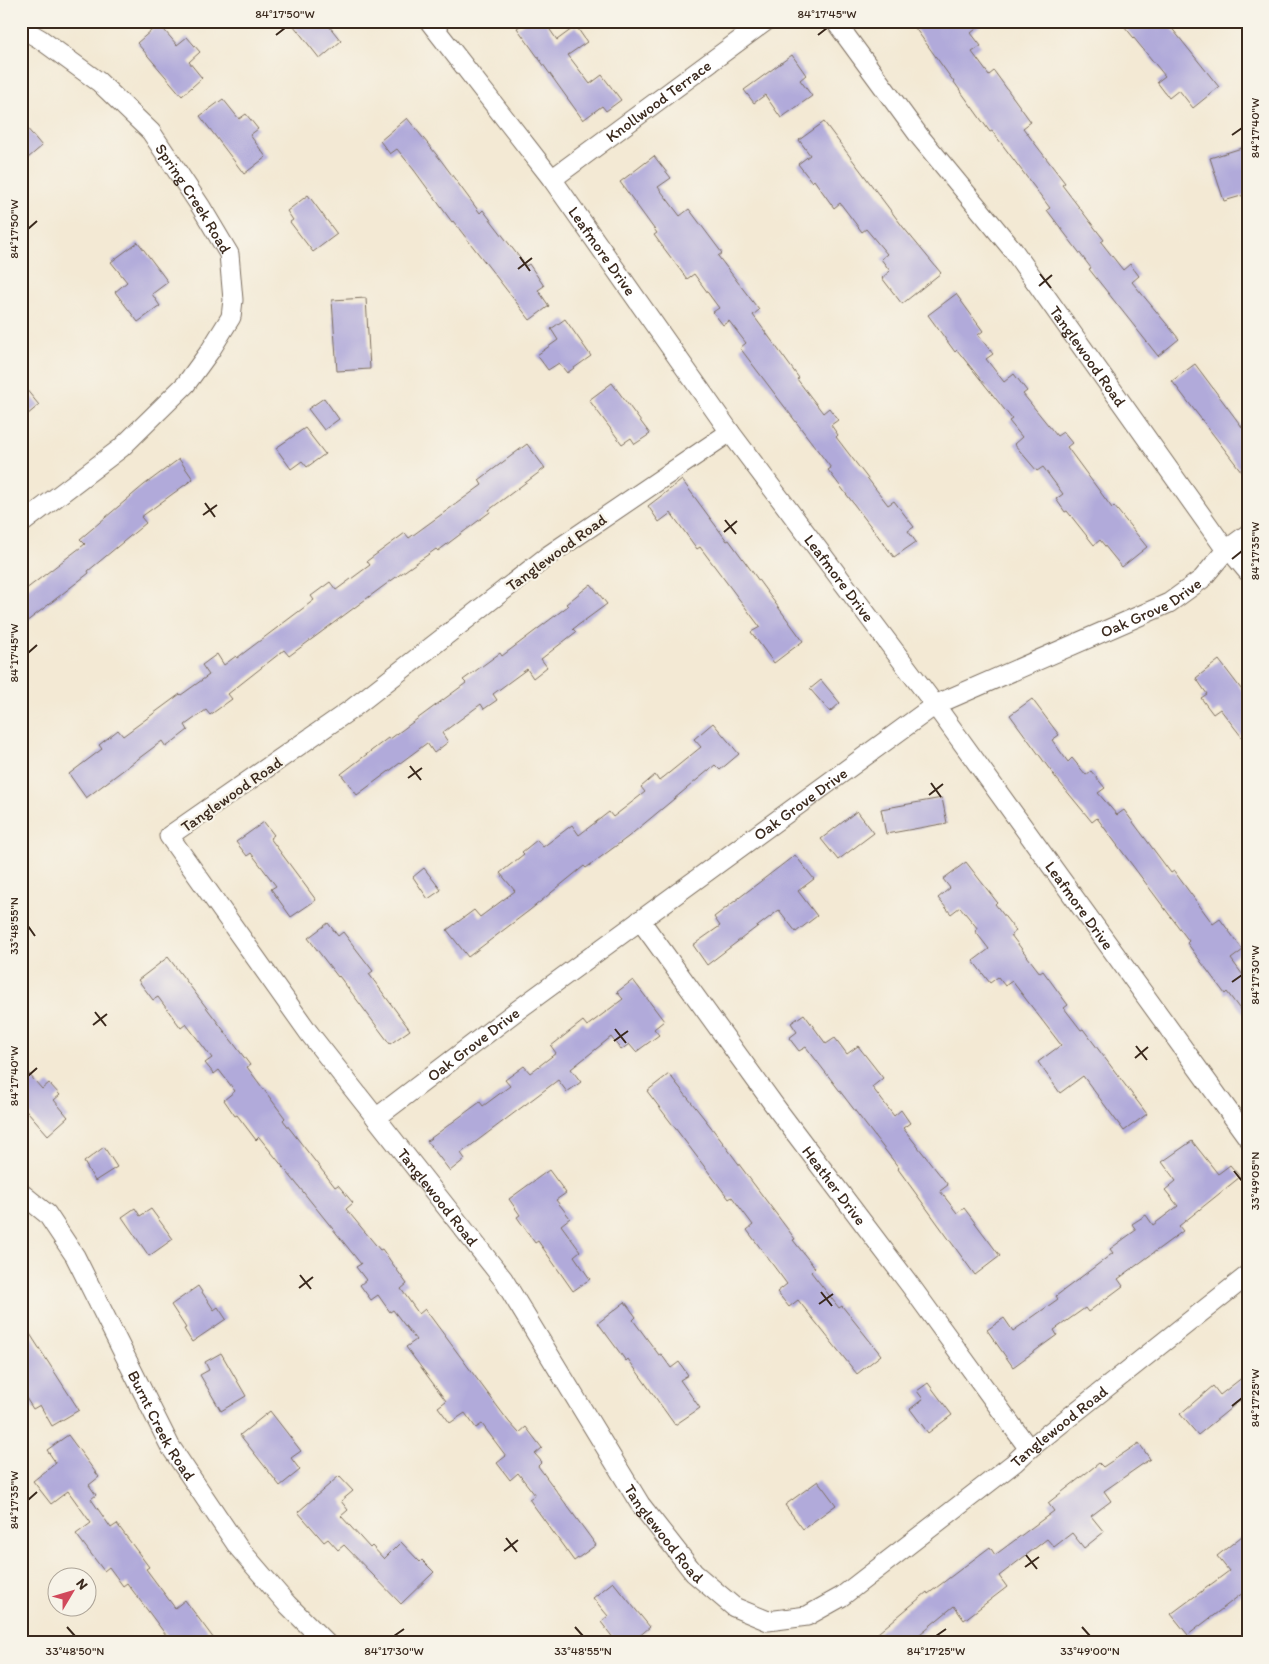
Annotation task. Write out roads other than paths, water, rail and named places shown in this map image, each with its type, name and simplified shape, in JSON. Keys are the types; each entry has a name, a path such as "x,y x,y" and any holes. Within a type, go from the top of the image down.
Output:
{"street":[{"name":"Leafmore Drive","path":"429,21 552,179 730,432 935,705 1248,1138"},
{"name":"Knollwood Terrace","path":"552,179 766,21"},
{"name":"Tanglewood Road","path":"835,21 920,137 1013,250 1226,550 1233,554 1248,572"},
{"name":"Spring Creek Road","path":"21,28 40,39 99,82 151,132 229,254 233,300 231,317 210,351 186,384 121,448 21,523"},
{"name":"Tanglewood Road","path":"730,432 549,555 353,708 170,836 309,1033 503,1279 640,1504 694,1573 734,1607 768,1621 807,1616 841,1597 1014,1463 1029,1449 1248,1275"},
{"name":"Oak Grove Drive","path":"376,1118 640,920 935,705 1169,603 1202,579 1226,550 1248,534"},
{"name":"Heather Drive","path":"640,920 777,1109 910,1285 1029,1449"},
{"name":"Burnt Creek Road","path":"21,1193 46,1214 75,1256 170,1446 238,1547 287,1604 326,1643"}]}
